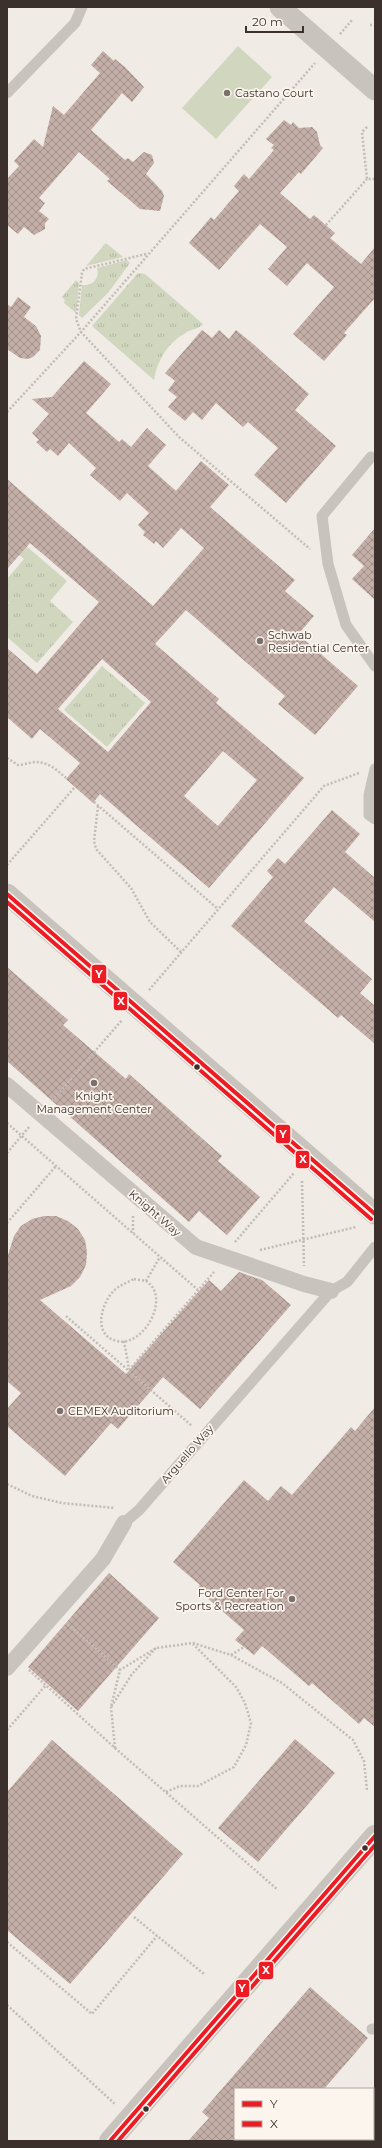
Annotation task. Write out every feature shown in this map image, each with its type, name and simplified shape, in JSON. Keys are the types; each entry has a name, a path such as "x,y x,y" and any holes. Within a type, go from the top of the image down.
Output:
{"street":[{"path":"280,7 375,90"},
{"path":"7,894 375,1214"},
{"name":"Knight Way","path":"7,1086 196,1247 304,1284 330,1291"},
{"name":"Arguello Way","path":"11,1663 103,1559 124,1523"},
{"path":"110,2141 375,1836"}],"lane":[{"path":"7,93 75,23 82,7"},
{"path":"371,457 322,516 328,564 346,625 375,666"},
{"path":"375,768 368,795 369,815 375,819"},
{"name":"Arguello Way","path":"124,1523 139,1510 330,1291 347,1282 375,1247"}],"path":[{"path":"7,412 80,332 353,19"},
{"path":"370,26 375,25"},
{"path":"326,225 367,179 362,132 367,127"},
{"path":"367,179 375,179"},
{"path":"147,254 84,269 82,273 76,319 80,332 180,437 328,564"},
{"path":"7,758 18,765 36,762 45,764 55,768 66,778"},
{"path":"149,990 324,786 360,773"},
{"path":"7,865 75,787"},
{"path":"94,802 218,909"},
{"path":"98,806 94,841 96,849 131,888 150,922 181,952"},
{"path":"7,1152 123,1018"},
{"path":"7,1123 198,1290"},
{"path":"7,1223 56,1166"},
{"path":"302,1180 304,1284"},
{"path":"257,1251 356,1227"},
{"path":"146,1281 160,1257"},
{"path":"134,1279 146,1281 154,1290 156,1304 152,1317 142,1332 124,1341 110,1340 103,1333 101,1321 103,1308 112,1293 121,1285 134,1279"},
{"path":"66,1316 203,1435"},
{"path":"124,1341 129,1370"},
{"path":"7,1484 32,1496 62,1503 139,1510"},
{"path":"55,1613 120,1670"},
{"path":"166,1792 180,1786 198,1786 234,1767 246,1745 251,1723 245,1703 236,1687 193,1643"},
{"path":"115,1748 112,1707 120,1670 156,1648 193,1643 231,1655 282,1683 353,1740 364,1761 367,1790"},
{"path":"231,1655 244,1647"},
{"path":"112,1707 132,1674 156,1648"},
{"path":"11,1663 46,1685 115,1748 278,1890"},
{"path":"7,1730 46,1685"},
{"path":"134,1917 204,1974"},
{"path":"7,1942 92,2014 157,1936"},
{"path":"7,2005 130,2118"}],"green space":[{"name":"Castano Court","path":"238,46 272,77 216,139 182,108"},
{"path":"106,243 123,257 86,266"},
{"path":"127,260 130,263 108,293 82,318 79,315 82,285 95,281 98,272 97,268"},
{"path":"138,273 145,274 203,324 200,327 180,336 169,346 164,352 158,365 154,380 92,326"},
{"path":"76,280 79,283 76,313 64,303 65,300 62,297"},
{"path":"18,539 67,581 50,601 73,622 37,663 7,637 7,605 9,603 7,601 7,579 24,559 11,548"},
{"path":"102,666 145,703 107,747 64,710"}],"building":[{"path":"103,51 114,61 115,59 125,67 144,87 132,102 122,93 91,130 125,160 128,158 133,162 144,152 152,155 154,163 146,174 162,191 164,196 160,211 140,209 107,181 110,179 79,152 39,198 45,203 39,211 49,219 45,223 45,229 34,235 24,227 18,234 7,225 7,179 19,166 14,161 34,139 43,147 53,106 64,115 100,73 91,65"},
{"path":"284,120 291,125 293,122 299,128 312,127 317,132 320,145 323,148 301,174 299,172 280,193 310,219 314,215 335,233 330,238 361,264 375,247 375,298 344,333 347,335 324,361 293,334 334,287 307,263 287,286 268,269 287,247 260,224 219,270 189,243 211,217 214,220 239,191 234,186 244,174 249,179 274,150 271,148 274,145 266,139"},
{"path":"18,297 31,307 24,317 36,326 41,336 40,350 33,357 28,359 20,358 7,349 7,304 11,307"},
{"path":"202,330 212,338 219,330 229,339 236,330 252,343 309,394 295,410 336,446 286,503 254,475 278,448 248,422 243,427 216,403 202,420 193,412 185,421 168,407 177,397 168,390 175,381 165,373"},
{"path":"84,361 111,384 86,413 119,442 122,439 131,447 147,428 166,445 148,466 176,491 201,461 229,485 210,507 295,580 285,591 314,616 301,631 304,633 301,637 358,686 315,735 278,704 285,696 186,610 155,644 219,699 216,703 304,778 209,888 100,794 93,803 66,779 80,763 40,729 32,739 7,717 7,648 37,674 99,602 30,543 7,569 7,479 153,606 204,548 181,528 163,548 156,541 154,544 143,535 145,532 138,525 149,513 127,493 120,501 90,475 96,468 69,443 58,456 50,449 47,452 36,442 39,440 32,433 49,414 32,399 52,397","holes":["102,659 151,702 108,752 58,709","223,751 257,780 218,826 184,796"]},
{"path":"375,528 375,600 352,579 364,566 352,555"},
{"path":"332,810 360,834 345,852 375,878 375,922 334,887 304,921 372,979 360,993 375,1006 375,1044 341,1015 338,1018 231,926 273,877 267,871 278,858 285,864"},
{"path":"7,967 68,1020 63,1025 126,1079 129,1074 222,1156 218,1161 260,1197 227,1235 199,1211 189,1222 7,1061"},
{"path":"44,1216 56,1216 68,1221 78,1229 85,1240 87,1252 86,1265 80,1277 71,1286 40,1300 126,1374 209,1280 221,1291 239,1272 262,1280 291,1305 200,1409 163,1377 118,1429 111,1423 65,1476 7,1426 7,1409 21,1393 7,1381 7,1258 14,1236 21,1226 32,1219"},
{"name":"Ford Center For Sports & Recreation","path":"375,1407 375,1727 364,1718 359,1724 312,1683 309,1686 262,1646 254,1655 235,1640 244,1630 197,1589 200,1585 173,1562 244,1480 268,1501 281,1486 292,1495 351,1427 355,1431"},
{"path":"109,1573 159,1618 78,1711 28,1667"},
{"path":"295,1739 335,1773 258,1862 218,1828"},
{"path":"52,1740 183,1854 70,1984 7,1930 7,1792"},
{"path":"310,1987 368,2038 325,2088 234,2088 235,2141 188,2141 209,2118 202,2112"}],"transit line":[{"name":"Y","path":"7,894 375,1214"},
{"name":"X","path":"7,902 371,1219"},
{"name":"Y","path":"110,2141 375,1836"},
{"name":"X","path":"118,2141 375,1845"}],"place":[{"name":"Castano Court","path":"227,93"},
{"name":"Schwab Residential Center","path":"260,641"},
{"name":"Knight Management Center","path":"94,1083"},
{"name":"CEMEX Auditorium","path":"60,1411"},
{"name":"Ford Center For Sports & Recreation","path":"292,1599"}]}
